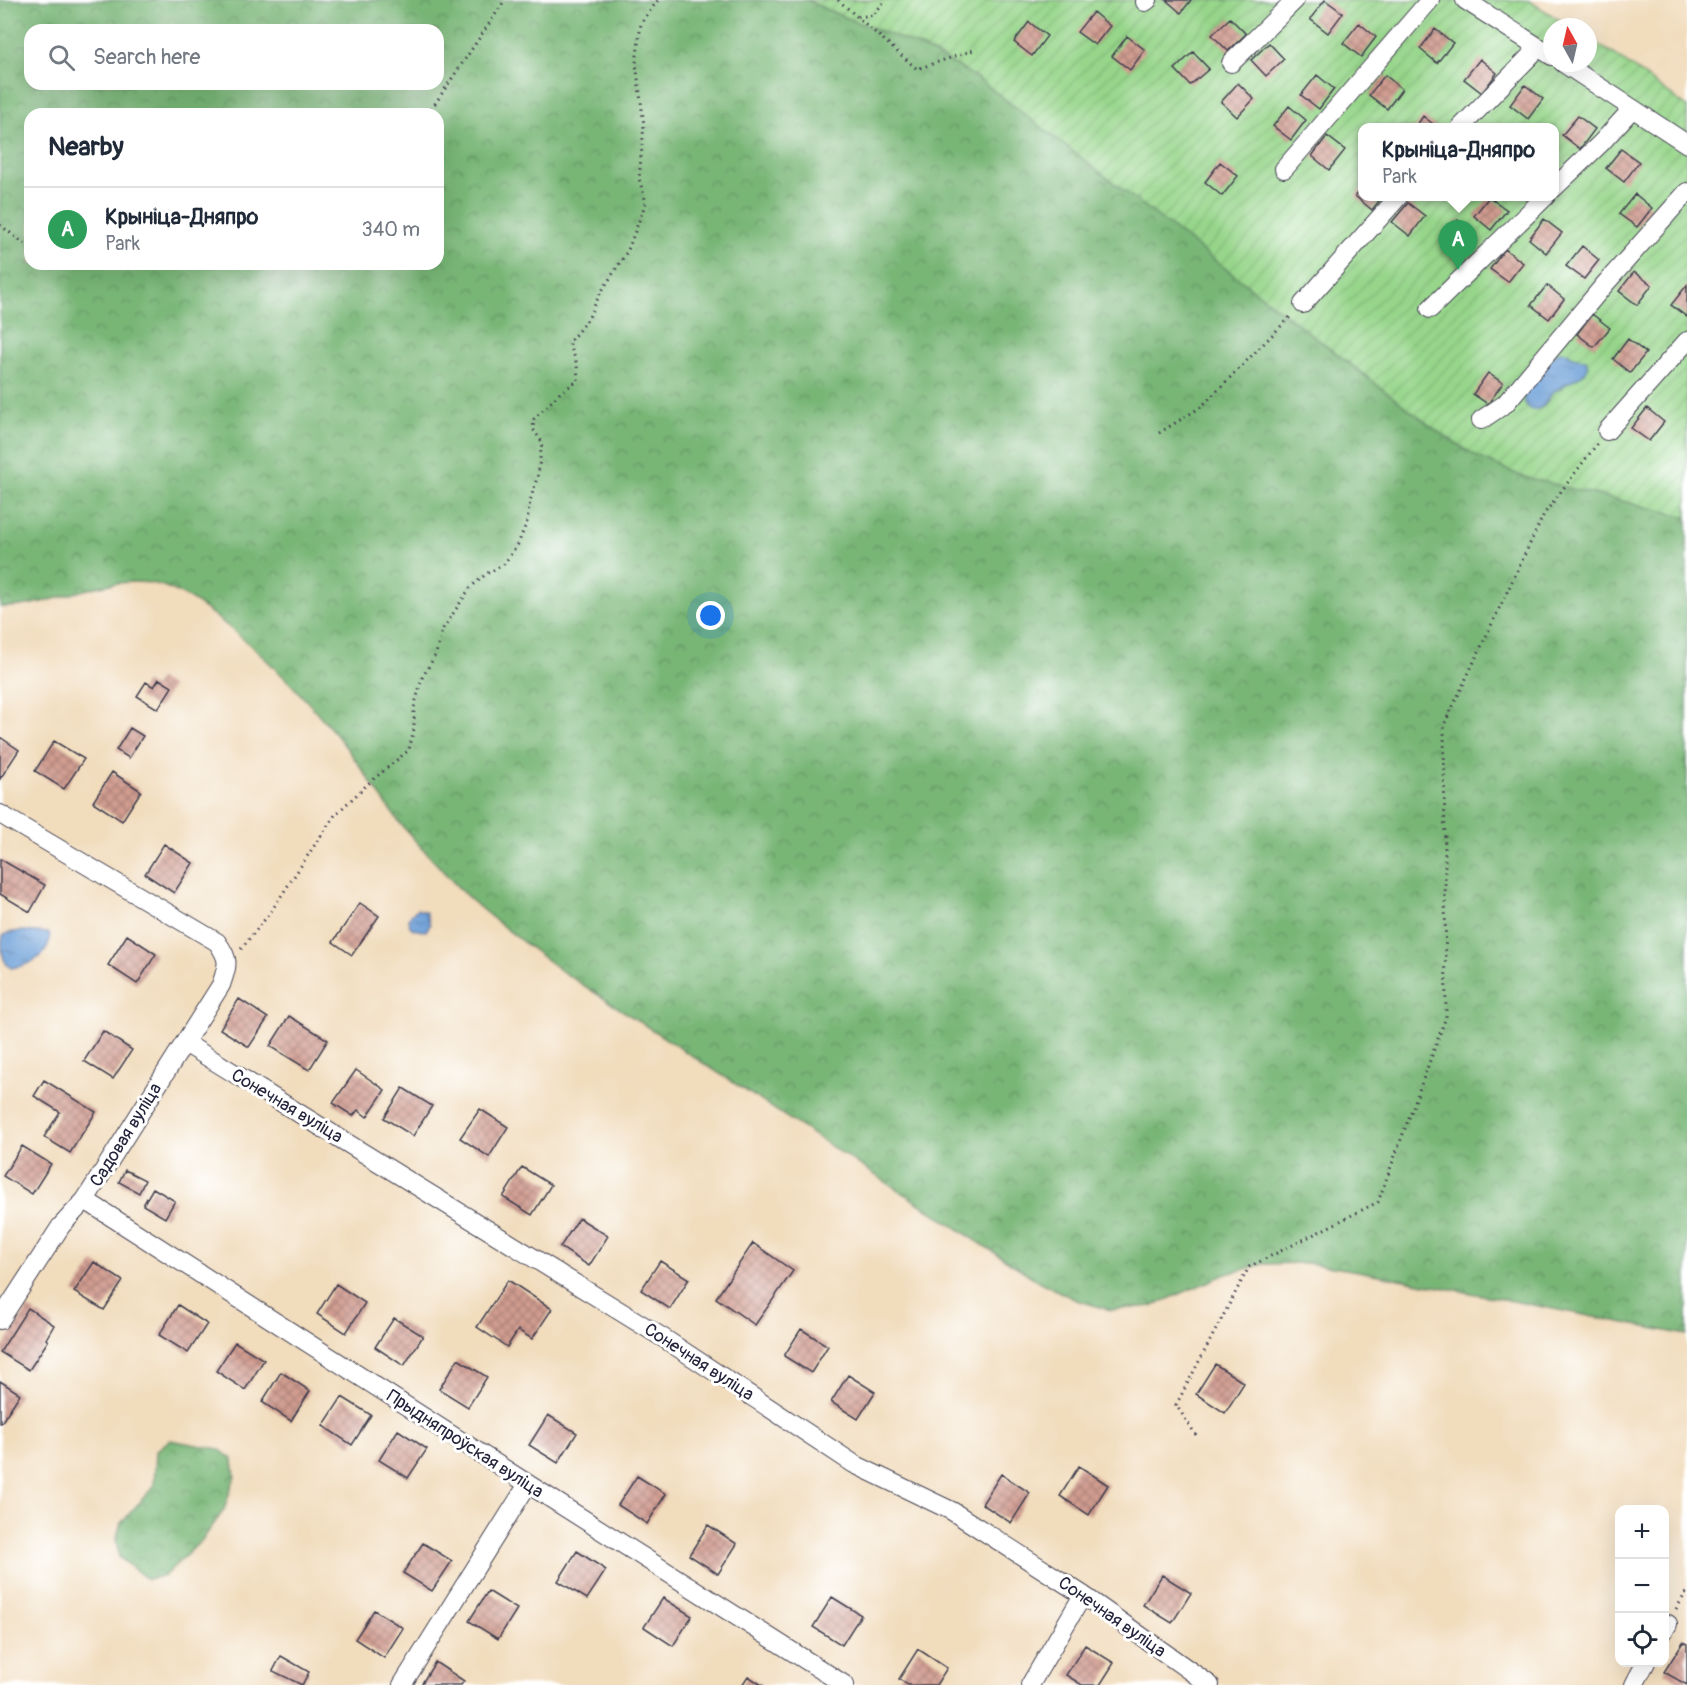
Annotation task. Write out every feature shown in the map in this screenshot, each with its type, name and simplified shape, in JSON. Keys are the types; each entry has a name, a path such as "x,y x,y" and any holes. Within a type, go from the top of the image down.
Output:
{"street":[{"path":"1231,63 1295,0"},
{"path":"1284,169 1430,0"},
{"path":"1465,0 1543,49"},
{"path":"1466,123 1543,54"},
{"path":"1576,72 1687,144"},
{"path":"1559,183 1632,109"},
{"path":"1481,420 1505,404 1605,284 1687,192"},
{"path":"1303,304 1395,201"},
{"path":"1430,309 1541,201"},
{"path":"1607,431 1687,341"},
{"path":"0,814 217,942 226,954 227,966"},
{"name":"Садовая вуліца","path":"0,1320 62,1226 85,1200 221,985 227,966"},
{"name":"Сонечная вуліца","path":"185,1043 665,1339 854,1464 952,1511 1083,1595 1210,1685"},
{"name":"Прыдняпроўская вуліца","path":"85,1200 845,1685"},
{"path":"402,1685 528,1484"},
{"path":"1030,1685 1083,1595"},
{"path":"1634,1685 1643,1667"}],"path":[{"path":"444,88 505,0"},
{"path":"227,966 270,913 335,815 409,750 414,729 414,708 422,678 436,654 442,630 470,588 486,574 504,564 518,544 527,522 530,501 538,475 542,442 533,429 534,419 562,391 578,381 577,364 569,342 588,319 600,294 628,250 646,202 639,179 644,125 636,63 641,23 658,0"},
{"path":"838,0 917,69 977,49"},
{"path":"858,17 874,15 885,0"},
{"path":"430,108 443,90"},
{"path":"0,225 24,243"},
{"path":"1160,433 1201,407 1303,304"},
{"path":"1196,1435 1176,1405 1249,1267 1378,1202 1446,1017 1444,725 1544,513 1607,431"},
{"path":"1669,1622 1687,1591"}],"green space":[{"path":"0,0 807,0 846,18 915,44 980,80 1440,433 1476,456 1521,476 1687,517 1687,1335 1307,1263 1264,1264 1226,1274 1152,1306 1111,1310 1076,1300 1040,1282 563,972 481,909 407,832 346,747 299,692 241,638 193,601 156,584 136,582 116,583 20,606 0,607"},
{"path":"807,0 1528,0 1557,18 1543,18 1543,72 1597,72 1597,44 1687,107 1687,517 1521,476 1476,456 1440,433 980,80 923,48"},
{"path":"170,1440 219,1449 233,1460 235,1476 224,1510 203,1539 164,1576 147,1579 119,1557 116,1540 121,1523 154,1486 156,1451"}],"water":[{"path":"1563,351 1573,357 1586,360 1588,367 1585,373 1553,392 1543,406 1532,410 1528,408 1524,402 1524,392 1555,354"},
{"path":"417,909 426,912 430,925 426,931 416,930 409,925 408,918"},
{"path":"10,932 49,933 49,943 37,959 11,968 2,954 3,936"}],"building":[{"path":"1166,0 1191,0 1181,13"},
{"path":"1325,0 1343,13 1328,33 1310,19"},
{"path":"1093,12 1110,26 1095,45 1077,32"},
{"path":"1230,18 1246,34 1228,51 1212,35"},
{"path":"1029,22 1047,36 1032,56 1014,42"},
{"path":"1359,23 1376,37 1361,57 1343,43"},
{"path":"1435,29 1453,43 1437,63 1420,49"},
{"path":"1127,36 1145,50 1130,70 1112,56"},
{"path":"1269,43 1284,59 1266,76 1251,60"},
{"path":"1193,52 1209,69 1190,85 1175,69"},
{"path":"1480,59 1497,73 1482,93 1464,79"},
{"path":"1317,75 1334,89 1319,109 1301,95"},
{"path":"1385,75 1402,89 1387,109 1369,95"},
{"path":"1238,83 1254,99 1237,117 1221,102"},
{"path":"1525,85 1543,99 1528,119 1510,105"},
{"path":"1289,106 1306,120 1291,140 1273,126"},
{"path":"1423,116 1432,123 1418,123"},
{"path":"1578,116 1595,129 1580,149 1562,135"},
{"path":"1327,136 1345,150 1329,170 1312,156"},
{"path":"1621,149 1639,162 1624,182 1606,168"},
{"path":"1220,162 1238,176 1222,196 1205,182"},
{"path":"1635,194 1652,208 1637,227 1619,214"},
{"path":"1361,201 1379,201 1372,210"},
{"path":"1486,201 1495,201 1507,210 1491,230 1474,216"},
{"path":"1408,203 1425,216 1410,236 1392,222"},
{"path":"1544,219 1562,233 1546,253 1529,239"},
{"path":"1458,220 1476,234 1461,254 1443,240"},
{"path":"1582,246 1599,260 1584,279 1566,266"},
{"path":"1505,249 1523,263 1508,282 1490,269"},
{"path":"1634,272 1652,285 1637,305 1619,291"},
{"path":"1547,285 1564,299 1549,319 1531,305"},
{"path":"1687,285 1687,317 1671,305"},
{"path":"1592,314 1610,328 1594,347 1577,334"},
{"path":"1628,339 1646,353 1630,373 1613,359"},
{"path":"1488,373 1503,383 1488,404 1473,394"},
{"path":"1647,408 1664,422 1649,441 1631,428"},
{"path":"159,679 172,687 158,709 137,696 146,682 154,687"},
{"path":"130,728 143,736 129,758 116,750"},
{"path":"0,737 19,750 0,779"},
{"path":"54,741 84,759 64,789 35,771"},
{"path":"112,772 141,791 122,821 93,802"},
{"path":"164,844 193,863 174,893 145,874"},
{"path":"0,859 45,885 30,912 0,894"},
{"path":"360,903 379,916 352,955 333,942"},
{"path":"127,935 156,954 137,984 108,965"},
{"path":"239,999 268,1018 249,1047 220,1029"},
{"path":"289,1016 328,1040 309,1070 270,1046"},
{"path":"103,1031 132,1050 113,1079 84,1061"},
{"path":"356,1070 385,1090 367,1117 358,1110 353,1116 333,1103"},
{"path":"44,1080 96,1112 70,1153 44,1137 60,1112 34,1096"},
{"path":"403,1088 432,1106 413,1136 384,1118"},
{"path":"480,1109 508,1127 489,1157 460,1138"},
{"path":"22,1146 51,1164 32,1194 3,1176"},
{"path":"522,1167 551,1185 532,1215 503,1197"},
{"path":"125,1170 145,1180 139,1193 119,1182"},
{"path":"153,1188 175,1201 165,1218 143,1205"},
{"path":"579,1218 608,1236 589,1266 560,1247"},
{"path":"753,1243 793,1271 755,1325 716,1298"},
{"path":"660,1261 689,1279 670,1309 641,1290"},
{"path":"94,1262 123,1281 104,1310 74,1292"},
{"path":"508,1280 552,1309 532,1339 518,1330 507,1347 477,1327"},
{"path":"336,1284 365,1303 346,1333 317,1314"},
{"path":"178,1305 207,1324 188,1353 159,1335"},
{"path":"28,1308 54,1325 46,1339 48,1341 29,1370 0,1352"},
{"path":"394,1318 423,1336 404,1366 375,1347"},
{"path":"801,1329 828,1346 811,1373 784,1356"},
{"path":"235,1342 264,1360 245,1390 216,1371"},
{"path":"458,1359 487,1377 468,1407 439,1389"},
{"path":"1215,1364 1244,1383 1225,1413 1196,1394"},
{"path":"281,1372 310,1391 291,1421 262,1402"},
{"path":"848,1375 875,1392 858,1419 831,1402"},
{"path":"0,1381 20,1394 1,1423 0,1423"},
{"path":"342,1397 371,1415 352,1445 323,1426"},
{"path":"548,1415 577,1433 558,1463 529,1445"},
{"path":"398,1430 427,1449 408,1478 379,1460"},
{"path":"1079,1466 1108,1485 1089,1515 1060,1496"},
{"path":"1001,1474 1030,1493 1011,1523 982,1504"},
{"path":"637,1476 666,1494 647,1524 618,1505"},
{"path":"708,1525 737,1544 718,1574 689,1555"},
{"path":"423,1543 452,1561 432,1591 403,1573"},
{"path":"577,1551 606,1570 587,1599 558,1581"},
{"path":"1162,1575 1191,1593 1172,1623 1143,1605"},
{"path":"488,1591 517,1609 498,1639 469,1621"},
{"path":"832,1597 861,1615 842,1645 813,1627"},
{"path":"663,1598 692,1616 673,1646 644,1627"},
{"path":"374,1610 403,1628 384,1658 355,1639"},
{"path":"1683,1642 1687,1644 1687,1685 1664,1672"},
{"path":"1085,1645 1114,1663 1100,1685 1082,1685 1066,1675"},
{"path":"918,1649 947,1668 936,1685 908,1685 899,1679"},
{"path":"281,1656 309,1672 302,1685 273,1671"},
{"path":"435,1662 464,1681 461,1685 421,1685"},
{"path":"748,1676 762,1685 742,1685"}],"place":[{"name":"Крыніца-Дняпро","path":"1458,270"}]}
